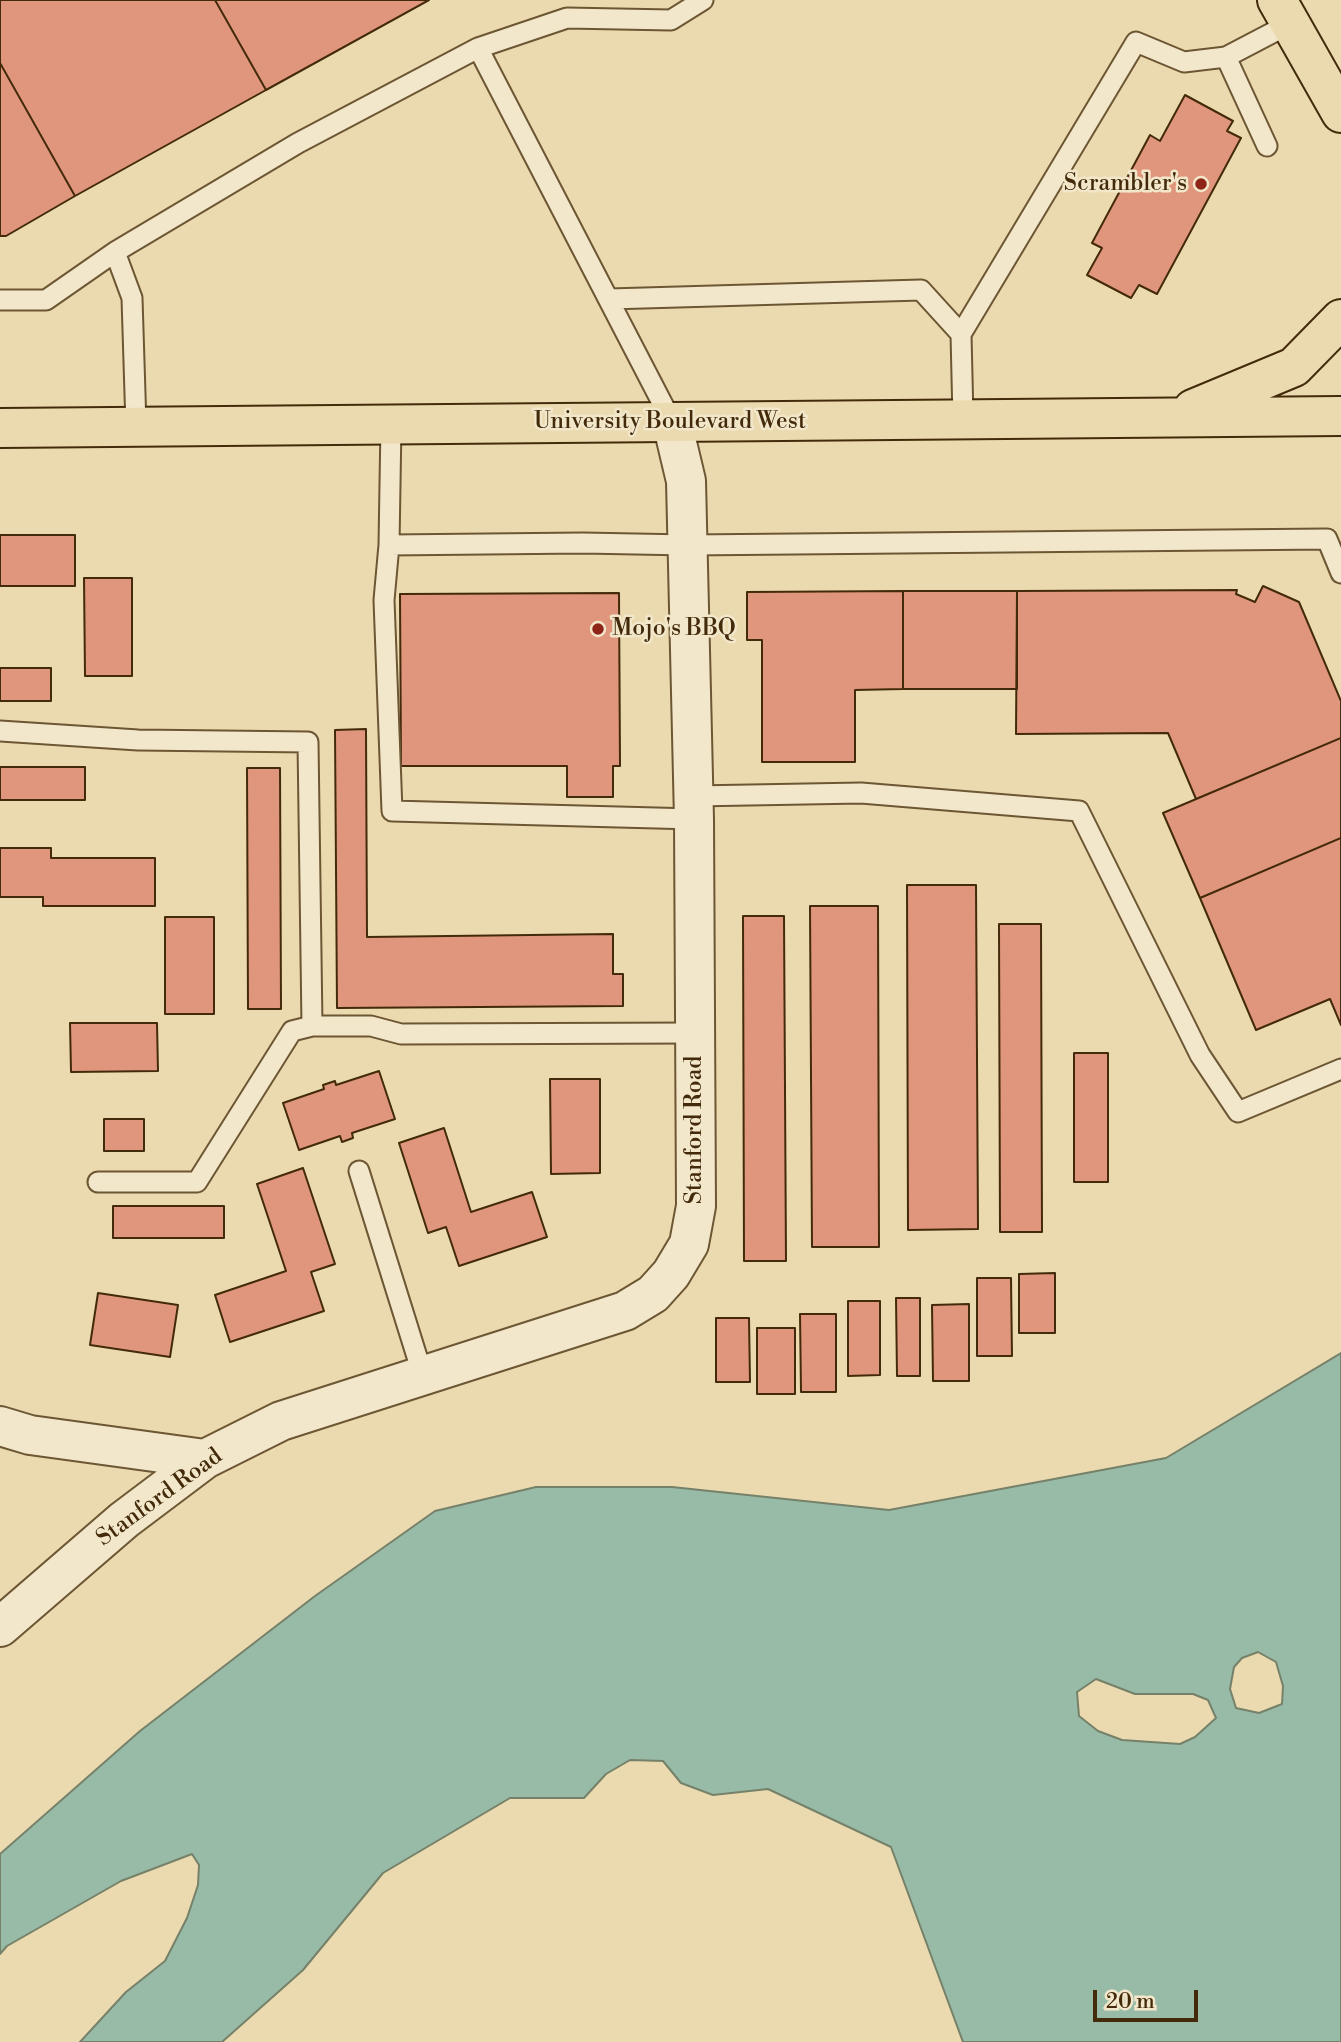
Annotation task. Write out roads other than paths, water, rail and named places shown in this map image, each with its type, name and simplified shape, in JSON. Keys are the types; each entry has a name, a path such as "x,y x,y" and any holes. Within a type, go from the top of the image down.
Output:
{"main road":[{"path":"1284,11 1341,113"},
{"path":"1174,416 1294,367 1341,319"},
{"name":"University Boulevard West","path":"0,428 1341,416"}],"street":[{"name":"Stanford Road","path":"0,1627 124,1520 205,1459 281,1421 625,1311 653,1294 671,1274 689,1244 696,1206 694,807 686,481 672,422"},
{"path":"0,1426 30,1435 205,1459"}],"lane":[{"path":"0,300 46,300 115,252 298,143 478,48 567,18 671,20 703,0"},
{"path":"963,419 961,334 1136,43 1184,62 1226,57 1284,11"},
{"path":"478,48 672,422"},
{"path":"1226,57 1267,146"},
{"path":"115,252 132,298 136,426"},
{"path":"610,299 921,290 961,334"},
{"path":"390,424 390,545 384,600 392,811 694,807 861,793 1079,811 1200,1055 1238,1112 1341,1069"},
{"path":"390,545 1334,539 1341,573"},
{"path":"0,731 138,740 308,742 312,1026"},
{"path":"98,1182 197,1182 292,1031 312,1026 371,1026 401,1034 695,1033"},
{"path":"359,1171 422,1376"}],"place":[{"name":"Scrambler's","path":"1201,184"},
{"name":"Mojo's BBQ","path":"598,629"}]}
